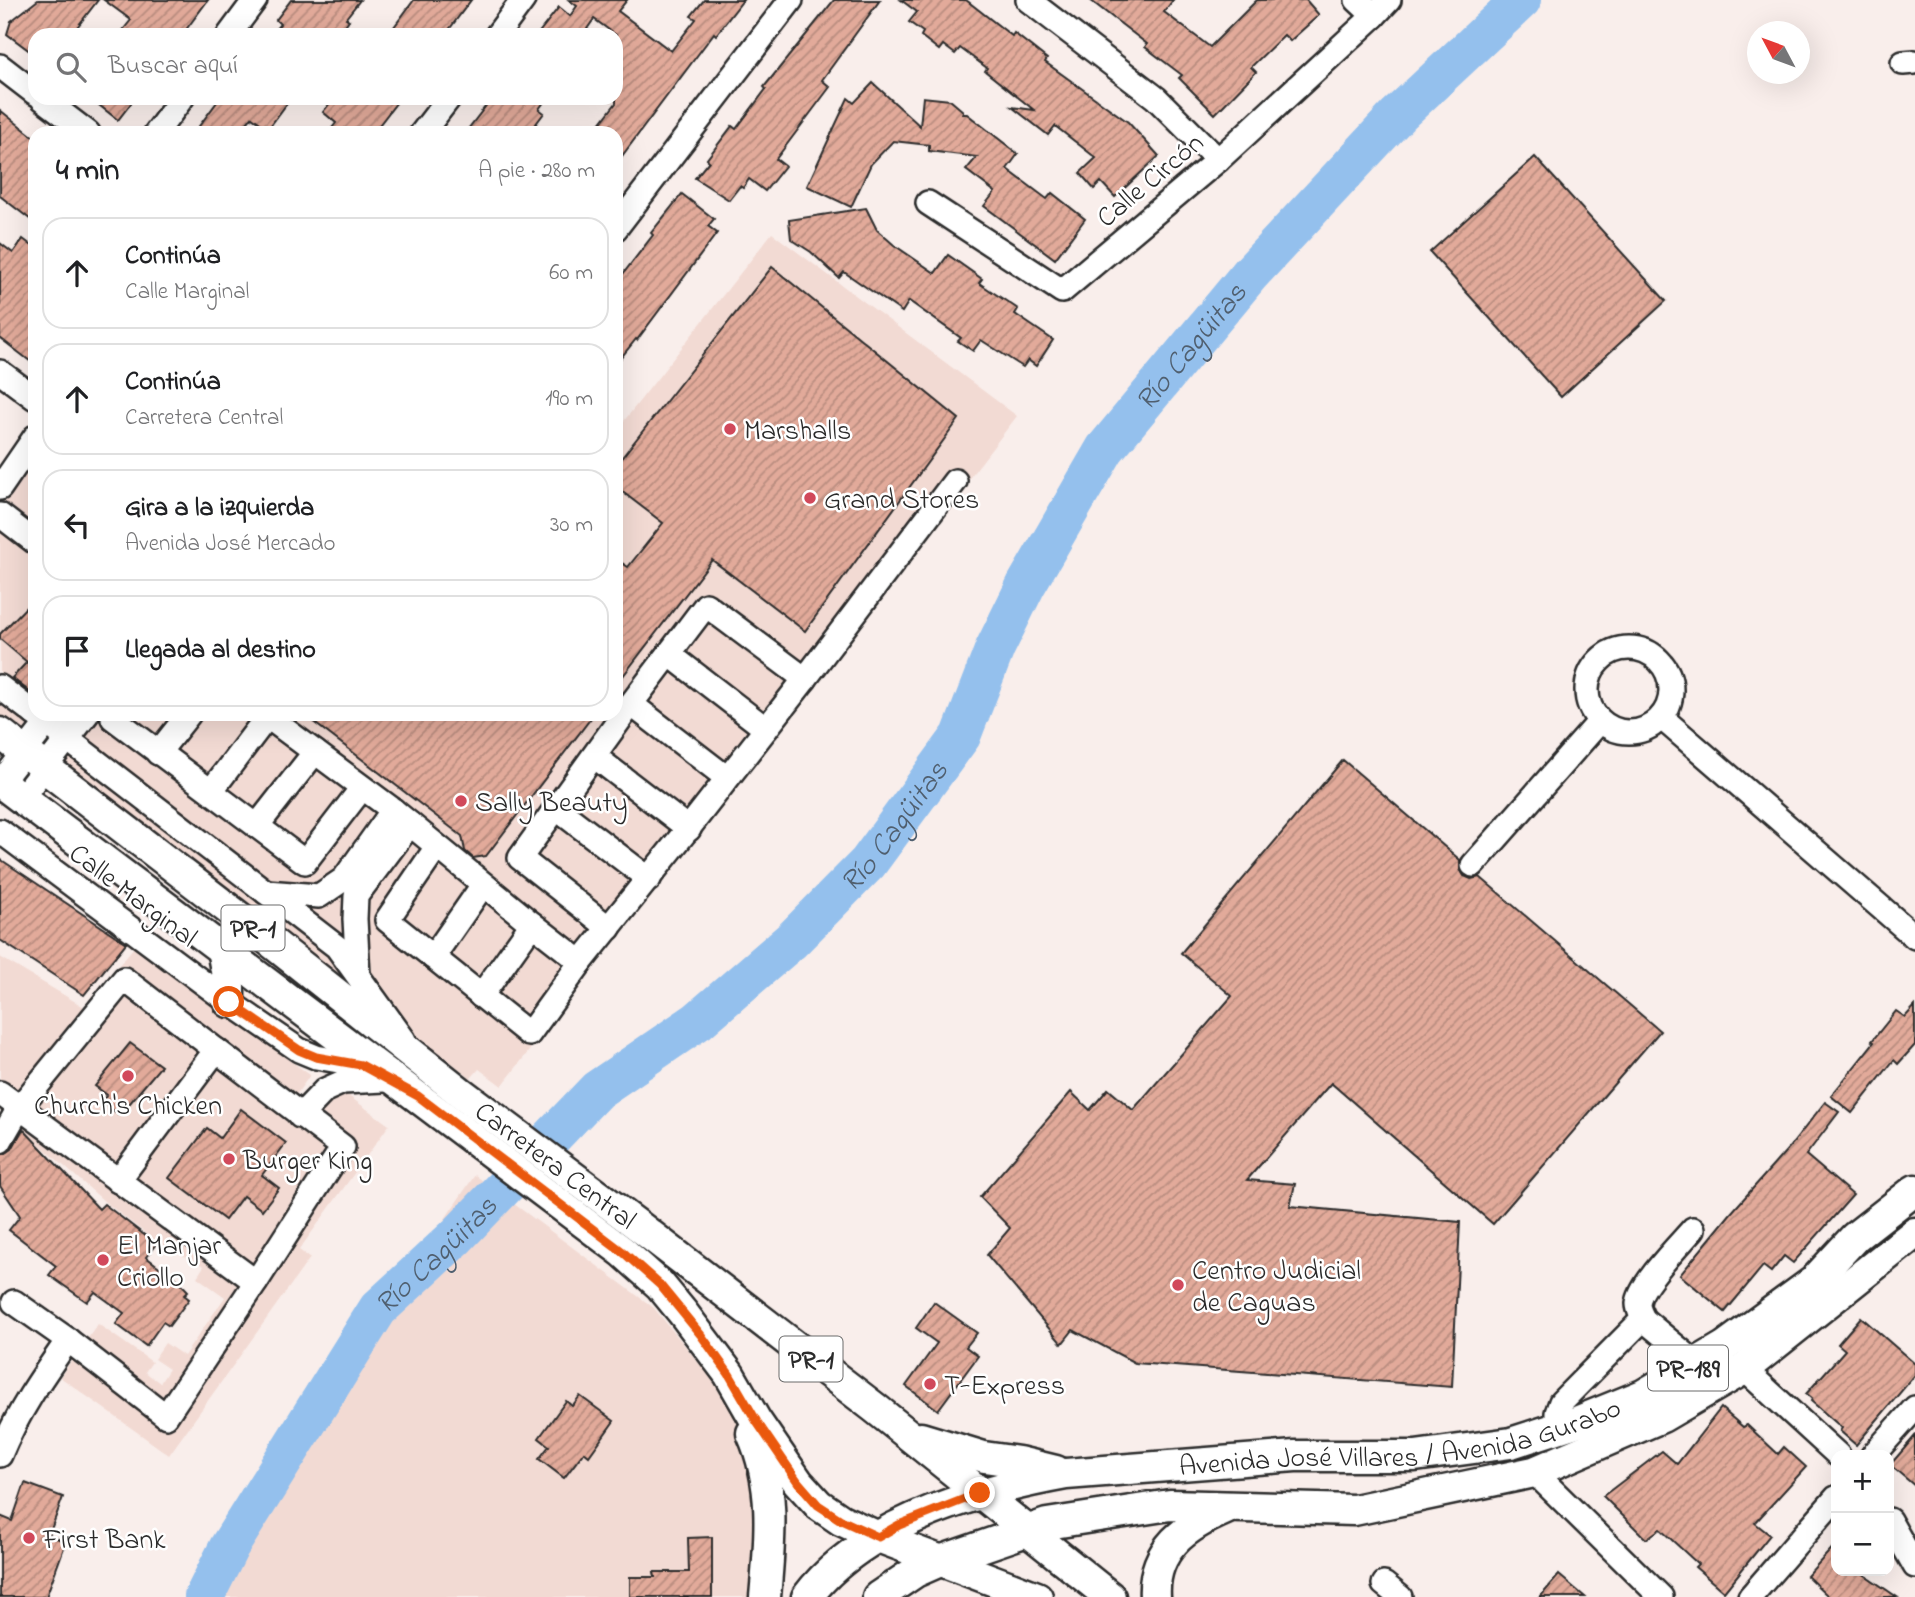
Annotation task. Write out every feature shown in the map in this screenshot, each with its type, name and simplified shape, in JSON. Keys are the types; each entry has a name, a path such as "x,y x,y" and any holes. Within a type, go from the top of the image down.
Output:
{"main road":[{"name":"Carretera Central","path":"0,733 416,1057 452,1104 660,1285 729,1374 765,1434 798,1482 818,1505 841,1520 878,1537 1019,1595"},
{"name":"Carretera Central","path":"7,787 418,1096 452,1104 640,1227 895,1425 1110,1597"},
{"path":"222,949 229,1002"},
{"name":"Avenida José Villares / Avenida Gurabo","path":"807,1597 845,1558 899,1525 980,1493 1036,1479 1066,1474 1295,1456 1415,1456 1511,1443 1557,1428 1643,1395 1724,1347 1814,1281 1855,1237 1915,1190"},
{"name":"Avenida José Villares / Avenida Gurabo","path":"878,1597 915,1572 940,1561 1046,1524 1170,1505 1354,1510 1534,1472 1662,1417 1744,1369 1915,1233"},
{"path":"729,1374 765,1468 770,1497 765,1597"},
{"path":"895,1425 924,1439 984,1457 1019,1462 1066,1474"},
{"path":"1155,1597 1158,1566 1172,1544 1196,1523 1231,1507"}],"street":[{"path":"234,28 255,0"},
{"path":"501,28 523,0"},
{"path":"623,219 791,0"},
{"path":"1028,0 1156,98 1218,160"},
{"path":"1357,0 1382,8"},
{"name":"Calle Circón","path":"928,203 1062,292 1218,160 1382,8"},
{"path":"0,66 28,88"},
{"path":"51,105 79,126"},
{"path":"161,126 177,105"},
{"path":"427,126 444,105"},
{"path":"0,372 28,393"},
{"path":"0,488 28,447"},
{"path":"437,847 387,920 529,1034 581,962 806,679 955,481"},
{"path":"0,515 28,532"},
{"path":"623,715 706,606 806,679"},
{"path":"1620,648 1638,648 1654,655 1666,668 1672,685 1670,702 1662,718 1648,728 1632,733 1614,730 1600,721 1591,709 1587,695 1588,680 1594,666 1604,656 1620,648"},
{"path":"669,654 766,729"},
{"path":"0,687 28,706"},
{"path":"631,704 727,778"},
{"path":"1662,718 1915,937"},
{"path":"34,760 42,721"},
{"path":"49,721 337,947 416,1057"},
{"path":"7,787 34,760 68,738 81,721"},
{"path":"117,721 305,862 362,788"},
{"path":"158,753 183,721"},
{"path":"211,791 261,721"},
{"path":"273,721 401,817 581,962"},
{"path":"609,928 520,858 619,721"},
{"path":"1473,865 1600,721"},
{"path":"257,826 315,752"},
{"path":"594,756 688,829"},
{"path":"556,808 649,879"},
{"path":"266,892 318,896 344,879 401,817"},
{"path":"358,975 356,897 401,817"},
{"name":"Calle Marginal","path":"0,831 229,1002 299,1050 316,1057 361,1065 418,1096"},
{"path":"433,957 484,884"},
{"path":"481,996 532,924"},
{"path":"0,1141 19,1108 124,979 343,1147 166,1416 14,1302"},
{"path":"118,1181 216,1051"},
{"path":"300,1116 325,1090 343,1082 385,1080"},
{"path":"0,1093 256,1282"},
{"path":"1693,1229 1648,1283 1638,1307 1643,1319 1696,1363"},
{"path":"1557,1428 1557,1413 1561,1402 1643,1319"},
{"path":"0,1455 8,1434 33,1389 68,1340"},
{"path":"1744,1369 1833,1450"},
{"path":"1877,1450 1915,1408"},
{"path":"1534,1472 1661,1597"},
{"path":"1750,1597 1831,1504"},
{"path":"1894,1529 1915,1566"}],"shaded area":[{"path":"772,233 1017,416 502,1086 479,1069 471,1078 0,718 0,504 28,465 28,721 623,721 623,422"},
{"path":"134,947 310,1075 296,1095 320,1113 339,1089 389,1125 299,1250 310,1258 169,1455 60,1377 98,1324 152,1362 145,1372 160,1383 169,1369 154,1359 165,1343 184,1356 225,1297 197,1277 204,1266 158,1243 1,1114 6,1099 0,1095 0,957 84,1007"},
{"path":"475,1175 654,1308 756,1433 767,1597 198,1597 209,1563"}],"building":[{"path":"38,0 98,0 76,28 28,28 28,50 7,34 11,21"},
{"path":"104,0 208,0 187,28 125,28 131,20"},
{"path":"291,0 360,0 346,18 349,20 343,28 277,28 280,24 276,20"},
{"path":"414,0 471,0 450,28 393,28"},
{"path":"569,0 627,0 618,11 671,51 696,19 691,16 704,0 743,0 716,35 714,33 623,155 623,126 598,126 614,105 623,105 623,28 606,28 594,19 588,28 542,28 559,7 570,16 577,6"},
{"path":"834,0 880,0 822,80 830,87 776,159 785,166 765,191 749,179 729,200 695,178 732,126 736,129 766,89 764,87"},
{"path":"901,0 966,0 1012,36 1014,33 1047,59 1045,62 1128,122 1159,156 1115,197 1101,182 1094,189 1080,173 1096,158 1055,126 1048,135 1012,107 1034,110 960,48 955,54 943,45 939,50 921,36 923,32 909,22 917,12"},
{"path":"1090,0 1173,0 1164,12 1210,47 1257,0 1306,0 1319,15 1290,41 1284,35 1251,67 1256,72 1215,114 1179,78 1182,75"},
{"path":"873,83 920,126 923,97 950,100 963,111 962,114 967,114 1018,154 1007,169 1047,199 1052,193 1085,219 1055,259 984,206 995,192 966,170 977,157 929,151 929,145 893,141 871,164 851,207 807,186 848,98 854,103"},
{"path":"99,105 130,105 118,120"},
{"path":"215,105 286,105 270,126 264,126 252,117 245,126 199,126"},
{"path":"328,105 395,105 378,126 334,126 336,123 323,112"},
{"path":"487,105 542,105 539,109 544,113 534,126 470,126"},
{"path":"0,110 28,132 28,218 0,196"},
{"path":"1535,157 1666,301 1561,397 1430,252"},
{"path":"682,194 714,219 708,226 717,233 623,355 623,274 653,235 651,233"},
{"path":"866,208 877,230 894,245 935,273 948,255 982,279 979,283 1018,309 1015,314 1053,340 1036,366 1028,360 1023,367 981,340 973,351 958,341 961,338 909,301 902,312 844,272 839,278 811,252 791,239 789,220"},
{"path":"23,239 28,243 28,360 0,338 0,243 13,253"},
{"path":"772,267 959,419 805,631 712,560 623,676 623,564 628,567 663,523 623,492 623,456"},
{"path":"28,605 28,691 12,678 27,662 0,639 0,634"},
{"path":"312,721 589,721 486,856 473,858 465,851 462,836"},
{"path":"1343,760 1460,860 1460,869 1464,876 1471,879 1480,877 1660,1031 1493,1224 1331,1083 1247,1180 1295,1184 1290,1206 1460,1222 1452,1387 1135,1363 1073,1330 1062,1344 987,1255 1010,1228 980,1197 1071,1092 1090,1110 1108,1089 1133,1110 1232,996 1181,953"},
{"path":"0,859 126,943 84,995 0,940"},
{"path":"1915,1006 1915,1045 1898,1064 1894,1060 1852,1113 1831,1096 1896,1011 1905,1017"},
{"name":"Church's Chicken","path":"130,1043 161,1066 118,1114 102,1101 107,1095 95,1086"},
{"path":"1825,1102 1839,1112 1806,1155 1853,1195 1793,1263 1784,1256 1771,1272 1763,1266 1725,1312 1680,1275"},
{"name":"Burger King","path":"241,1109 286,1143 262,1175 279,1188 262,1210 243,1196 225,1220 169,1178 207,1128 220,1138"},
{"path":"23,1129 99,1209 104,1204 156,1244 146,1257 173,1275 188,1291 184,1295 189,1299 169,1326 163,1322 146,1346 116,1324 124,1313 95,1292 87,1302 49,1275 56,1266 9,1230 20,1216 0,1186 0,1155 12,1149"},
{"path":"934,1302 977,1333 966,1347 978,1356 938,1410 906,1386 937,1343 916,1328"},
{"path":"1861,1317 1915,1364 1915,1375 1856,1445 1806,1394 1845,1350 1838,1344"},
{"path":"580,1396 614,1421 589,1456 584,1452 564,1478 539,1459 549,1446 539,1438 566,1401 572,1406"},
{"path":"1721,1408 1743,1427 1747,1425 1778,1454 1784,1447 1806,1467 1755,1523 1770,1535 1724,1592 1695,1567 1698,1564 1660,1529 1646,1539 1603,1496 1662,1451 1677,1464"},
{"path":"1915,1436 1915,1486 1894,1468 1894,1460"},
{"name":"First Bank","path":"25,1483 63,1497 49,1535 66,1542 46,1597 0,1597 0,1516 12,1521"},
{"path":"712,1537 712,1597 630,1597 630,1577 655,1577 654,1572 689,1572 688,1538"},
{"path":"1831,1550 1831,1576 1866,1576 1897,1597 1829,1597 1807,1576"},
{"path":"1559,1575 1585,1597 1540,1597"}],"waterway":[{"name":"Río Cagüitas","path":"204,1597 229,1547 378,1309 457,1236 597,1090 698,1021 792,940 868,863 961,736 995,648 1026,585 1105,449 1250,274 1398,115 1521,0"}],"place":[{"name":"Marshalls","path":"730,429"},
{"name":"Grand Stores","path":"810,498"},
{"name":"Sally Beauty","path":"461,801"},
{"name":"Church's Chicken","path":"128,1076"},
{"name":"Burger King","path":"229,1159"},
{"name":"El Manjar Criollo","path":"103,1260"},
{"name":"Centro Judicial de Caguas","path":"1178,1285"},
{"name":"T-Express","path":"930,1384"},
{"name":"First Bank","path":"29,1538"}],"route":[{"path":"229,1002 299,1050 316,1057 361,1065 418,1096 623,1252 660,1285 701,1335 798,1482 818,1505 841,1520 878,1537 899,1525 980,1493"}]}
